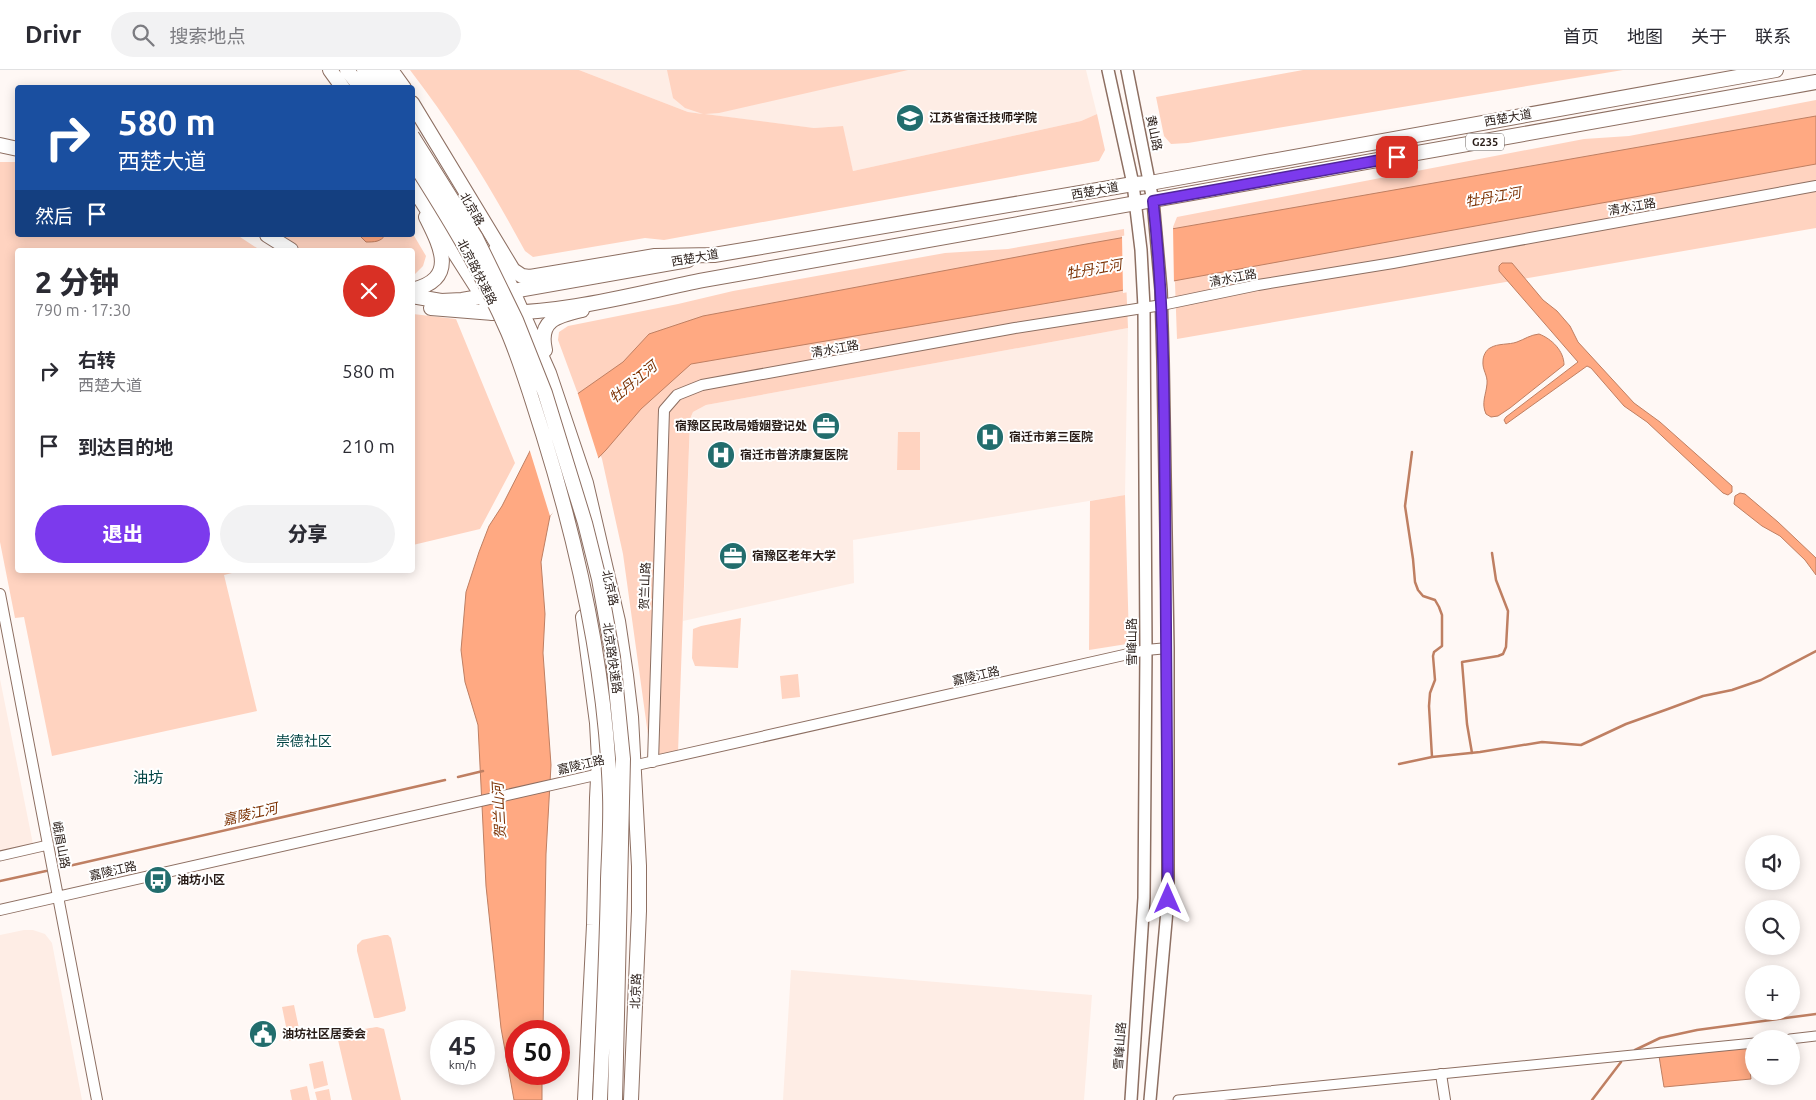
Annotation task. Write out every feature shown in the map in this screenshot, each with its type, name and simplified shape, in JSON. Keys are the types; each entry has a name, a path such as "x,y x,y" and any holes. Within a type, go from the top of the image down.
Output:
{"main road":[{"path":"330,70 341,85"},
{"path":"339,70 351,85"},
{"path":"347,70 359,85"},
{"path":"364,70 375,85"},
{"path":"376,70 397,82"},
{"path":"1108,70 1133,184"},
{"name":"黄山路","path":"1126,70 1153,201"},
{"name":"西楚大道","path":"415,297 441,301 462,300 714,255 1133,184 1150,183 1750,72 1776,70"},
{"name":"西楚大道","path":"1153,201 1816,82"},
{"path":"415,107 514,270 522,276 530,277 655,256 714,255"},
{"name":"北京路","path":"415,121 455,180 477,217 514,290 550,373 586,483 619,630 631,717 639,866 639,911 631,1100"},
{"path":"426,124 477,217"},
{"name":"北京路快速路","path":"415,141 476,238 516,320 545,394 585,523 599,580 613,657 623,759 615,1100"},
{"path":"0,145 15,148"},
{"path":"0,152 15,154"},
{"name":"北京路快速路","path":"415,165 465,248 507,331 524,373 551,460 579,564 592,630 606,732 610,797 600,1100"},
{"path":"415,176 456,237 484,296"},
{"name":"雪峰山路","path":"1131,1100 1144,898 1146,650 1144,293 1133,184"},
{"path":"415,191 494,313 516,363 561,509 574,565 597,723 599,759 594,925 585,1100"},
{"path":"415,196 442,250 443,262 441,273 434,280 427,285 415,289"},
{"path":"1150,1100 1168,899 1168,648 1162,305 1153,201"},
{"name":"G235","path":"1136,203 1153,201"},
{"name":"西楚大道","path":"415,305 494,313 524,313 560,309 720,278 1136,203"},
{"path":"258,237 275,248"},
{"path":"270,237 288,248"},
{"path":"550,373 542,337 545,327 554,319 570,313 720,278"}],"street":[{"path":"1750,72 1754,93"},
{"name":"清水江路","path":"664,410 677,395 702,385 1015,328 1162,305 1258,285 1393,263 1816,186"},
{"name":"贺兰山路","path":"653,762 664,410"},
{"name":"峨眉山路","path":"0,594 97,1100"},
{"name":"嘉陵江路","path":"0,910 1146,650 1168,648"},
{"path":"0,856 48,845"},
{"path":"1800,1038 1816,1036"},
{"path":"1178,1100 1745,1044"},
{"path":"1441,1074 1444,1100"}],"shaded area":[{"path":"410,70 579,70 688,112 703,114 685,108 673,98 667,70 908,70 719,113 705,114 814,128 843,126 853,171 1081,121 1097,114 1105,150 1099,161 664,240 645,238 533,257 525,251 471,158 442,113"},
{"name":"江苏省宿迁技师学院","path":"579,70 1086,70 1097,114 1081,121 853,171 842,126 814,128 688,112"},
{"path":"1303,70 1623,70 1188,143 1171,144 1164,136 1156,97"},
{"path":"1816,100 1816,228 1177,339 1173,227 1177,217 1584,139 1629,136"},
{"path":"0,162 15,162 15,237 240,237 257,248 15,248 15,573 232,573 224,575 257,711 52,756 24,617 15,618 0,542"},
{"path":"1124,229 1128,328 706,405 693,412 690,419 678,753 661,756 651,750 623,554 602,459 558,340 559,332 568,326 733,291 945,253 1008,249"},
{"path":"279,237 415,237 426,256 423,266 415,274 415,248 299,248"},
{"path":"415,314 456,319 515,463 480,529 415,545"},
{"path":"1128,328 1125,495 853,540 854,583 683,621 690,419 693,412 706,405"},
{"path":"898,432 920,432 920,470 897,470"},
{"path":"1125,495 1129,641 1127,644 1089,650 1090,501"},
{"path":"741,618 738,668 695,666 692,658 693,629"},
{"path":"798,674 800,697 782,699 780,676"},
{"path":"0,679 33,844 0,852"},
{"path":"33,930 45,934 52,943 82,1100 0,1100 0,935"},
{"path":"388,935 391,938 406,1008 405,1011 374,1018 357,945 362,940"},
{"path":"791,970 1092,995 1084,1100 783,1100"},
{"path":"294,1005 301,1038 289,1041 282,1007"},
{"path":"377,1027 384,1029 401,1100 352,1100 338,1040 351,1032"},
{"path":"323,1061 328,1085 314,1089 309,1064"},
{"path":"307,1086 310,1100 292,1100 290,1090"},
{"path":"329,1089 331,1100 317,1100 315,1092"}],"water":[{"path":"1816,116 1816,164 1113,292 691,364 641,409 606,450 569,488 550,516 541,562 545,614 543,653 551,765 546,854 543,1020 505,1020 505,1050 486,886 478,725 465,682 461,650 466,592 479,552 489,526 502,506 531,449 573,397 623,362 649,334 703,316 1086,244"},
{"path":"361,237 383,237 374,242 366,242"},
{"path":"1502,263 1512,263 1543,300 1557,311 1570,326 1578,342 1634,403 1660,422 1732,486 1732,492 1728,495 1723,493 1647,422 1624,406 1591,368 1587,366 1506,424 1504,420 1506,417 1578,362 1499,271 1499,266"},
{"path":"1539,334 1560,350 1564,365 1498,416 1491,417 1486,414 1484,403 1487,381 1483,364 1486,352 1493,346 1514,343"},
{"path":"1740,493 1745,494 1778,522 1816,558 1816,575 1805,560 1780,536 1762,526 1734,504 1735,496"},
{"path":"1745,1048 1745,1080 1664,1087 1659,1056"},
{"path":"511,1085 542,1085 542,1100 514,1100"}],"pier":[{"path":"1173,227 1174,284 1123,293 1122,236"},
{"path":"577,391 599,460 550,516 529,448"}],"waterway":[{"path":"1412,452 1405,506 1415,582 1423,596 1435,600 1442,615 1442,646 1434,652 1433,656 1435,680 1430,693 1429,706 1432,757"},
{"path":"1472,753 1467,724 1462,662 1498,656 1503,654 1506,647 1508,611 1496,580 1492,553"},
{"path":"1399,764 1432,757 1480,752 1542,742 1581,745 1626,724 1703,696 1732,690 1761,680 1816,651"},
{"name":"嘉陵江河","path":"458,777 483,771"},
{"name":"嘉陵江河","path":"60,868 445,780"},
{"name":"嘉陵江河","path":"0,881 46,871"},
{"path":"1635,1050 1660,1038 1697,1030 1816,1014"},
{"path":"1592,1100 1621,1062"}],"place":[{"name":"江苏省宿迁技师学院","path":"910,118"},
{"name":"宿豫区民政局婚姻登记处","path":"826,426"},
{"name":"宿迁市第三医院","path":"990,437"},
{"name":"宿迁市普济康复医院","path":"721,455"},
{"name":"宿豫区老年大学","path":"733,556"},
{"name":"油坊小区","path":"158,880"},
{"name":"油坊社区居委会","path":"263,1034"}],"district":[{"name":"崇德社区","path":"304,741"},
{"name":"油坊","path":"148,778"}],"route":[{"path":"1168,899 1168,648 1163,361 1161,290 1153,201 1397,157"}],"water label":[{"name":"牡丹江河","path":"1493,197"},
{"name":"牡丹江河","path":"1094,269"},
{"name":"牡丹江河","path":"633,382"},
{"name":"贺兰山河","path":"499,811"}]}
